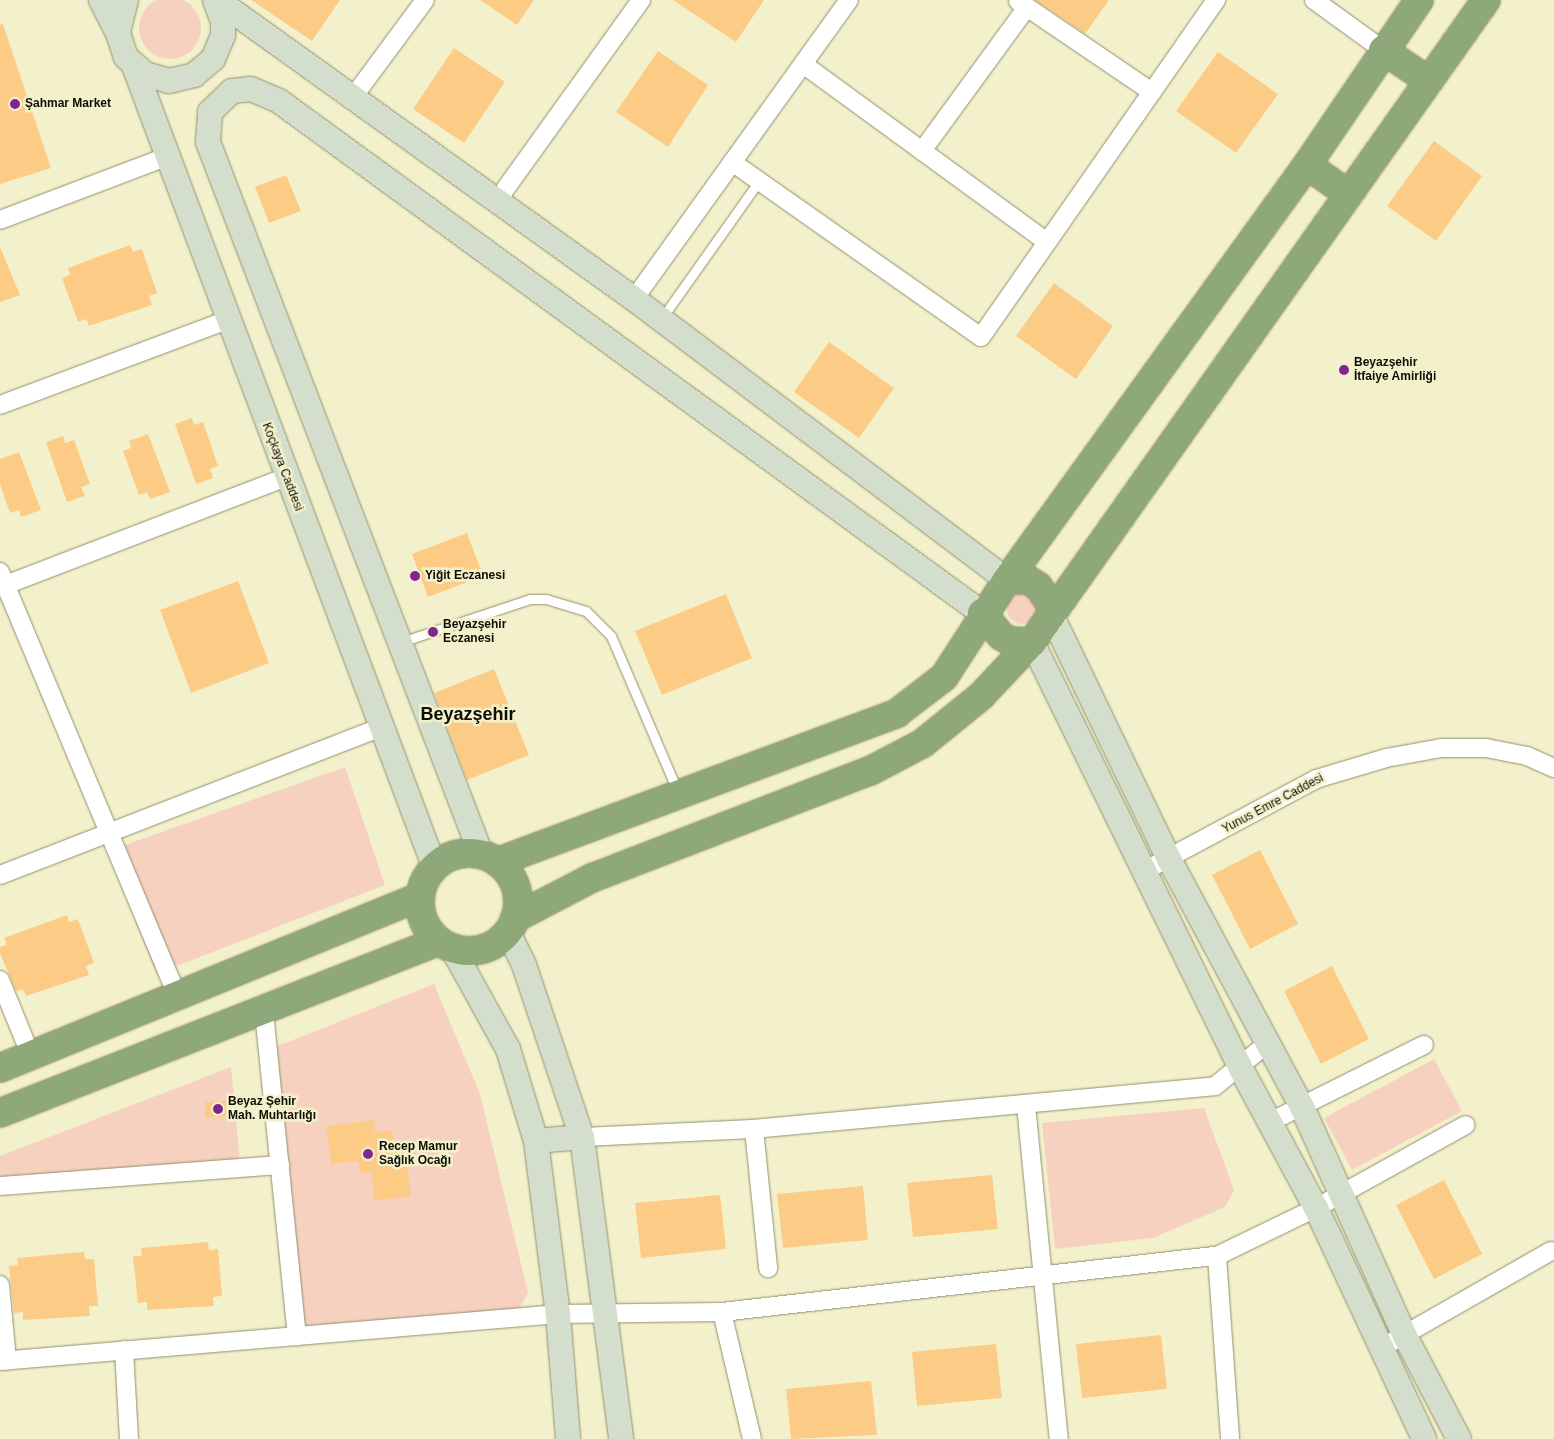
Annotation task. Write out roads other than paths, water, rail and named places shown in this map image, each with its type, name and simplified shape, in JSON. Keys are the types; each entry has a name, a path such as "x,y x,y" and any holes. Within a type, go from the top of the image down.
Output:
{"highway":[{"path":"445,944 421,914 420,897 434,866 456,855 489,858 679,795 896,713 944,677 982,613 1307,165 1419,0"},
{"path":"0,1113 445,944 482,949 511,925 592,878 842,784 898,757 964,712 1032,642 1486,0"},
{"path":"1384,50 1429,81"},
{"path":"1307,165 1348,194"},
{"path":"1007,580 1028,580 1038,586 1050,604 1051,614"},
{"path":"982,613 1001,636 1016,642 1032,642"},
{"path":"489,858 516,887 511,925"},
{"path":"0,1068 420,897"}],"main road":[{"path":"101,0 118,32"},
{"path":"118,32 126,0"},
{"path":"134,66 156,79 169,80 201,70 213,59 223,35 223,22 216,0"},
{"path":"216,0 352,100 634,299 1007,580"},
{"name":"Koçkaya Caddesi","path":"118,32 126,56 134,66 227,320 434,866"},
{"path":"201,70 216,103"},
{"path":"489,858 400,642 208,142 206,122 216,103 232,91 246,89 261,91 278,102 982,613"},
{"path":"1051,614 1170,859 1302,1107 1405,1336 1459,1439"},
{"path":"1032,642 1240,1067 1272,1121 1316,1208 1424,1439"},
{"path":"511,925 582,1138 607,1311 621,1439"},
{"path":"445,944 508,1049 536,1141 558,1314 568,1439"},
{"path":"536,1141 582,1138"}],"street":[{"path":"352,100 425,0"},
{"path":"496,202 641,0"},
{"path":"634,299 849,0"},
{"path":"732,162 981,337 1216,0"},
{"path":"1314,0 1384,50"},
{"path":"922,151 1022,3 1152,92"},
{"path":"803,64 1048,242"},
{"path":"0,220 166,157"},
{"path":"0,405 227,320"},
{"path":"178,997 2,581 286,477"},
{"path":"0,875 381,728"},
{"name":"Yunus Emre Caddesi","path":"1144,871 1170,859 1316,779 1402,754 1441,748 1486,748 1527,756 1554,768"},
{"path":"0,980 31,1056"},
{"path":"264,1012 297,1336"},
{"path":"582,1138 754,1129 1215,1086 1268,1043"},
{"path":"1272,1121 1424,1045"},
{"path":"1026,1105 1059,1439"},
{"path":"0,1285 4,1361 558,1314 607,1311 722,1312 1217,1256 1341,1195 1466,1125"},
{"path":"754,1129 768,1268"},
{"path":"0,1186 280,1165"},
{"path":"1381,1348 1551,1251"},
{"path":"1217,1256 1230,1439"},
{"path":"722,1312 752,1439"},
{"path":"124,1350 129,1439"}],"lane":[{"path":"661,320 759,181"},
{"path":"400,642 530,599 546,599 586,611 611,636 679,795"}],"place":[{"name":"Şahmar Market","path":"15,104"},
{"name":"Beyazşehir İtfaiye Amirliği","path":"1344,370"},
{"name":"Yiğit Eczanesi","path":"415,576"},
{"name":"Beyazşehir Eczanesi","path":"433,632"},
{"name":"Beyaz Şehir Mah. Muhtarlığı","path":"218,1109"},
{"name":"Recep Mamur Sağlık Ocağı","path":"368,1154"}],"district":[{"name":"Beyazşehir","path":"468,714"}]}
